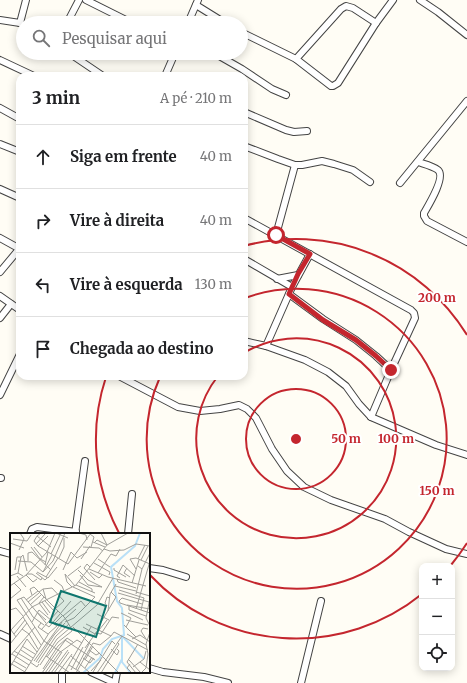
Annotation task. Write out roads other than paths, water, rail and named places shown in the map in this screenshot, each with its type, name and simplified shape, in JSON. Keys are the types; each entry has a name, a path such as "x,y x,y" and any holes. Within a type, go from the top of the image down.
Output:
{"street":[{"path":"23,16 26,0"},
{"path":"71,16 79,0"},
{"path":"86,0 118,16"},
{"path":"248,35 296,59 331,86 335,85 392,0"},
{"path":"420,0 467,35"},
{"path":"191,16 197,2 216,16"},
{"path":"296,59 341,9 346,6 353,8 376,23"},
{"path":"0,20 16,23"},
{"path":"0,60 26,72"},
{"path":"79,60 97,72"},
{"path":"167,72 172,60"},
{"path":"226,60 246,72"},
{"path":"248,73 272,89 286,95"},
{"path":"400,183 467,101"},
{"path":"0,108 16,117"},
{"path":"248,114 286,130 294,132 306,131"},
{"path":"0,144 16,150"},
{"path":"248,148 295,165 322,161 334,164 353,170 370,182"},
{"path":"418,162 437,169 440,171 441,175 435,193 424,213 427,221 467,242"},
{"path":"276,235 295,165"},
{"path":"0,189 16,196"},
{"path":"248,220 414,313 415,318 371,417"},
{"path":"0,238 16,247"},
{"path":"0,272 16,254"},
{"path":"266,346 298,274 310,254"},
{"path":"248,261 277,279 323,320 356,340 391,370"},
{"path":"277,279 298,274"},
{"path":"0,296 16,305"},
{"path":"0,318 16,307"},
{"path":"248,342 266,346 305,360 328,372 346,386 371,417 436,446 467,455"},
{"path":"0,395 16,362"},
{"path":"127,380 178,407 200,411 220,410 239,405 247,409 256,418 272,449 283,466 304,487 331,500 385,519 446,549 467,554"},
{"path":"30,533 32,528 37,527 76,533 85,460"},
{"path":"128,533 132,494"},
{"path":"0,551 10,554"},
{"path":"150,568 163,570 186,577"},
{"path":"301,683 321,601"},
{"path":"0,634 10,639"},
{"path":"150,668 162,672 204,677 228,683"},
{"path":"93,673 115,683 117,673"}]}
